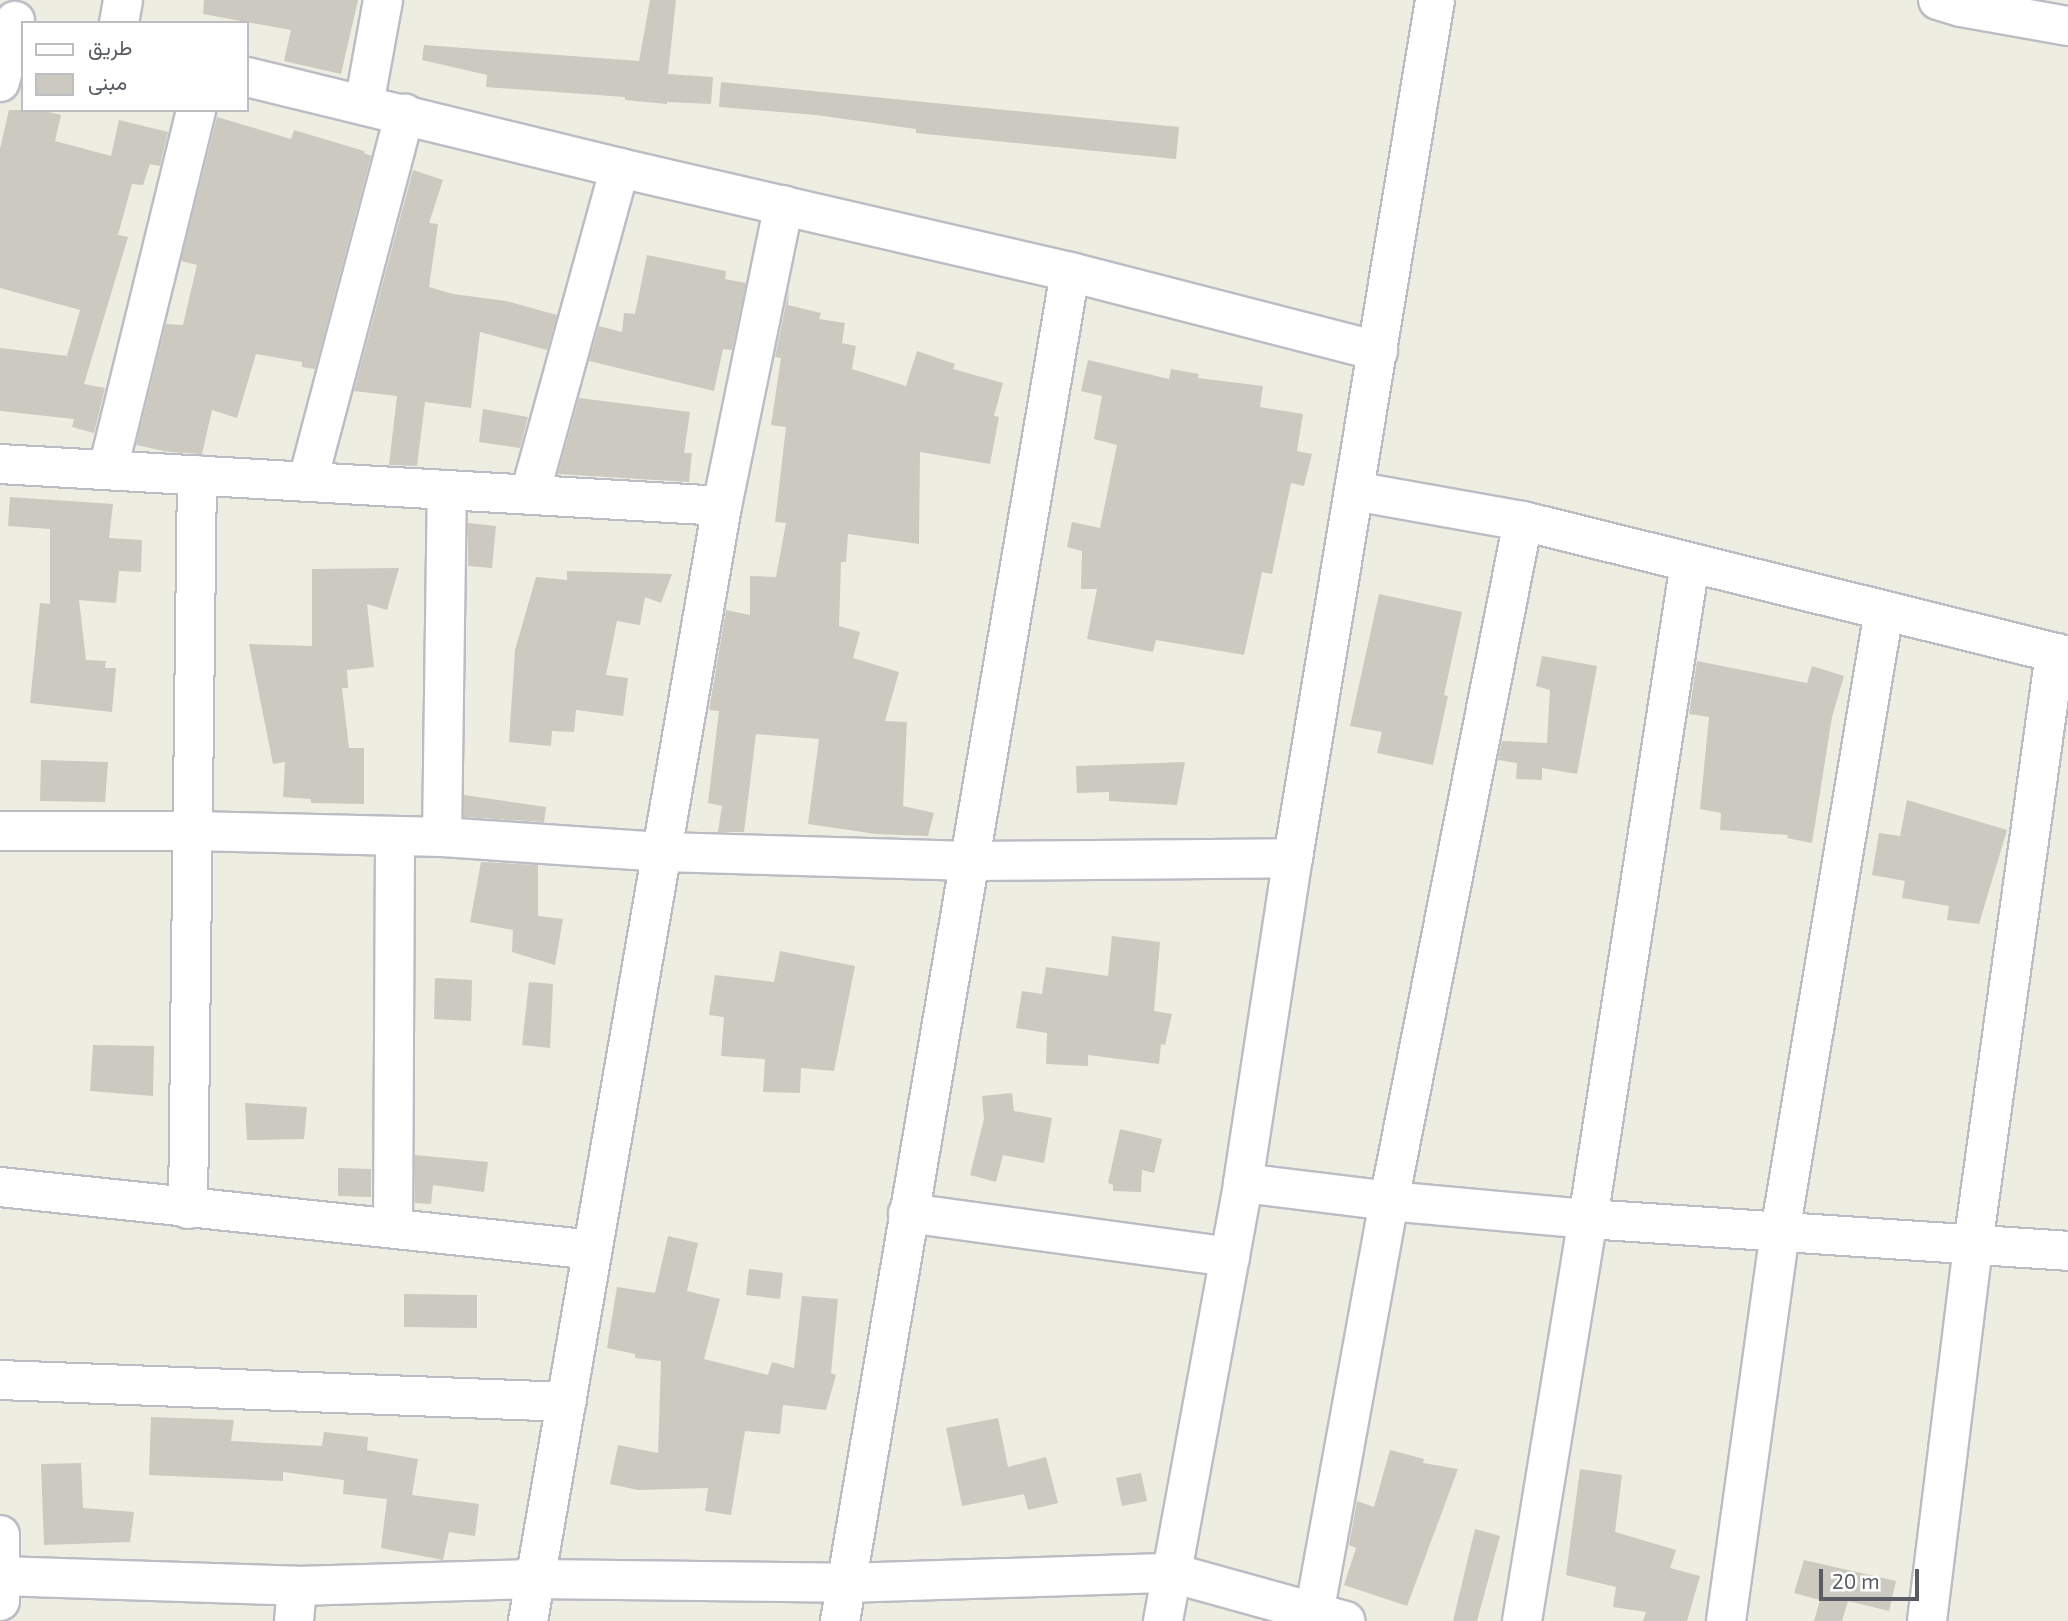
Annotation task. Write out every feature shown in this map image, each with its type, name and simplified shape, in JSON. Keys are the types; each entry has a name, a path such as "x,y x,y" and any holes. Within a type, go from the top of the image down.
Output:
{"street":[{"path":"119,21 123,0"},
{"path":"364,105 383,0"},
{"path":"1163,1621 1244,1183 1293,858 1435,0"},
{"path":"1938,0 1961,7 2068,26"},
{"path":"0,82 13,21"},
{"path":"248,77 620,168 1070,272 1378,351"},
{"path":"108,469 196,112"},
{"path":"308,480 405,114"},
{"path":"530,494 620,168"},
{"path":"528,1621 664,852 722,506 784,205"},
{"path":"840,1621 1070,272"},
{"path":"0,464 722,506"},
{"path":"188,1209 197,475"},
{"path":"442,836 447,490"},
{"path":"1354,491 1523,521 2062,655 1973,1245 1927,1621"},
{"path":"0,1535 0,1584 296,1603 535,1579 846,1583 1172,1573 1330,1617 1389,1201 1523,521"},
{"path":"1522,1621 1588,1219 1690,563"},
{"path":"1726,1621 1780,1232 1884,611"},
{"path":"0,831 193,831 442,836 664,852 971,861 1293,858"},
{"path":"393,1228 395,836"},
{"path":"1244,1183 1389,1201 1588,1219 2068,1251"},
{"path":"0,1187 593,1250"},
{"path":"908,1213 1230,1257"},
{"path":"0,1380 567,1402"}],"building":[{"path":"204,0 358,0 341,74 284,61 291,30 203,14"},
{"path":"650,0 676,0 668,74 713,77 711,104 667,104 625,100 625,97 486,87 487,75 422,60 424,45 639,61"},
{"path":"721,82 1179,127 1176,159 916,133 916,129 816,115 719,107"},
{"path":"9,110 61,115 55,141 111,156 119,120 168,132 160,166 150,164 143,185 132,184 118,235 128,237 84,384 105,388 94,433 72,427 74,419 0,411 0,348 67,356 80,310 0,288 0,149"},
{"path":"217,117 291,139 294,130 364,151 371,156 315,369 302,367 302,362 256,354 237,418 212,410 202,454 169,452 136,445 166,324 183,325 197,265 181,261"},
{"path":"413,170 443,180 429,223 438,224 429,287 453,294 506,301 557,315 547,350 480,332 471,408 425,402 417,466 389,465 397,396 354,391"},
{"path":"647,255 726,271 725,279 746,283 732,350 723,349 714,391 589,361 599,326 622,332 624,313 635,314"},
{"path":"789,289 788,305 821,313 819,319 845,323 842,343 856,346 852,369 906,386 917,351 955,364 953,369 1003,383 994,416 999,417 990,464 920,452 919,544 848,534 846,562 841,562 839,626 860,632 853,658 899,672 885,721 907,722 903,806 934,813 928,836 876,834 808,824 819,739 756,734 744,832 718,832 722,806 708,803 719,711 709,710 726,610 750,615 750,576 776,577 786,523 775,522 786,427 771,425 781,358 775,357"},
{"path":"1088,360 1169,379 1171,369 1199,374 1198,378 1263,386 1260,407 1303,414 1297,451 1312,454 1304,486 1291,483 1272,574 1262,572 1244,655 1156,640 1153,652 1087,639 1097,589 1081,589 1082,551 1067,547 1072,522 1100,528 1117,445 1094,439 1102,396 1081,391"},
{"path":"579,398 690,412 684,453 692,453 689,482 558,474"},
{"path":"483,409 528,417 520,448 479,442"},
{"path":"10,497 113,504 109,538 142,540 141,572 119,571 116,603 79,600 86,660 106,661 105,668 116,668 112,712 30,703 40,603 50,604 50,529 8,526"},
{"path":"468,523 496,526 492,568 468,566"},
{"path":"399,568 387,610 367,604 374,667 347,670 348,688 342,688 349,748 364,748 364,804 311,803 311,799 283,797 285,762 273,764 249,644 312,646 312,569"},
{"path":"567,571 672,574 661,603 645,597 640,625 617,621 606,675 628,678 623,716 576,710 574,732 552,731 551,746 509,742 515,650 536,577 567,580"},
{"path":"1379,594 1462,612 1444,695 1448,696 1433,765 1377,753 1382,732 1350,726"},
{"path":"1542,656 1597,666 1577,774 1542,768 1542,780 1516,779 1517,763 1498,760 1502,741 1547,743 1550,690 1536,686"},
{"path":"1697,661 1807,683 1812,666 1844,676 1832,717 1812,843 1787,838 1788,835 1720,830 1721,813 1700,809 1709,717 1689,714"},
{"path":"41,760 108,762 105,802 40,801"},
{"path":"1185,762 1177,805 1109,801 1109,792 1077,793 1076,766"},
{"path":"464,795 546,807 544,822 464,817"},
{"path":"1907,800 2007,830 1979,924 1947,920 1949,906 1902,898 1905,881 1872,875 1879,833 1900,836"},
{"path":"481,862 538,865 538,916 563,919 555,965 512,952 513,930 470,922"},
{"path":"1112,936 1160,942 1154,1011 1172,1014 1165,1045 1161,1044 1159,1064 1088,1055 1088,1066 1046,1064 1047,1033 1016,1028 1022,991 1042,994 1046,967 1108,976"},
{"path":"780,951 855,966 834,1071 801,1068 800,1093 763,1092 765,1059 721,1056 724,1017 709,1015 715,975 774,982"},
{"path":"435,978 472,980 471,1021 434,1019"},
{"path":"529,982 553,984 550,1048 522,1045"},
{"path":"93,1045 154,1046 153,1096 90,1091"},
{"path":"1012,1093 1014,1111 1052,1118 1044,1163 1003,1155 996,1182 970,1175 984,1119 982,1096"},
{"path":"245,1103 307,1107 304,1139 247,1140"},
{"path":"1120,1129 1162,1139 1154,1173 1142,1170 1141,1192 1113,1191 1113,1185 1108,1183"},
{"path":"415,1155 488,1162 484,1192 433,1185 431,1204 415,1203"},
{"path":"338,1168 371,1169 371,1197 338,1196"},
{"path":"668,1236 698,1243 687,1291 720,1299 704,1359 768,1375 772,1362 794,1368 802,1296 838,1299 831,1373 836,1375 826,1410 783,1405 780,1434 745,1431 731,1515 705,1511 708,1488 638,1490 610,1484 618,1445 658,1453 661,1361 635,1358 635,1354 607,1348 617,1287 655,1293"},
{"path":"749,1269 783,1273 780,1299 746,1295"},
{"path":"404,1294 477,1295 477,1328 404,1327"},
{"path":"151,1417 234,1420 231,1441 322,1446 324,1432 368,1437 367,1450 418,1459 412,1495 479,1504 475,1536 449,1532 443,1560 381,1548 387,1499 343,1494 344,1480 283,1472 283,1481 149,1475"},
{"path":"998,1418 1008,1467 1046,1457 1058,1503 1028,1510 1024,1494 962,1506 946,1428"},
{"path":"1390,1450 1424,1459 1423,1463 1458,1469 1407,1606 1344,1585 1356,1548 1349,1545 1357,1501 1374,1507"},
{"path":"81,1463 83,1508 134,1512 130,1542 44,1545 41,1464"},
{"path":"1580,1469 1622,1475 1615,1532 1676,1550 1670,1568 1700,1576 1687,1621 1643,1621 1646,1612 1613,1607 1616,1587 1566,1575"},
{"path":"1141,1473 1147,1501 1122,1506 1116,1478"},
{"path":"1475,1529 1500,1536 1477,1621 1453,1621"},
{"path":"1804,1560 1896,1581 1889,1611 1848,1601 1842,1621 1814,1621 1820,1600 1794,1593"}]}
